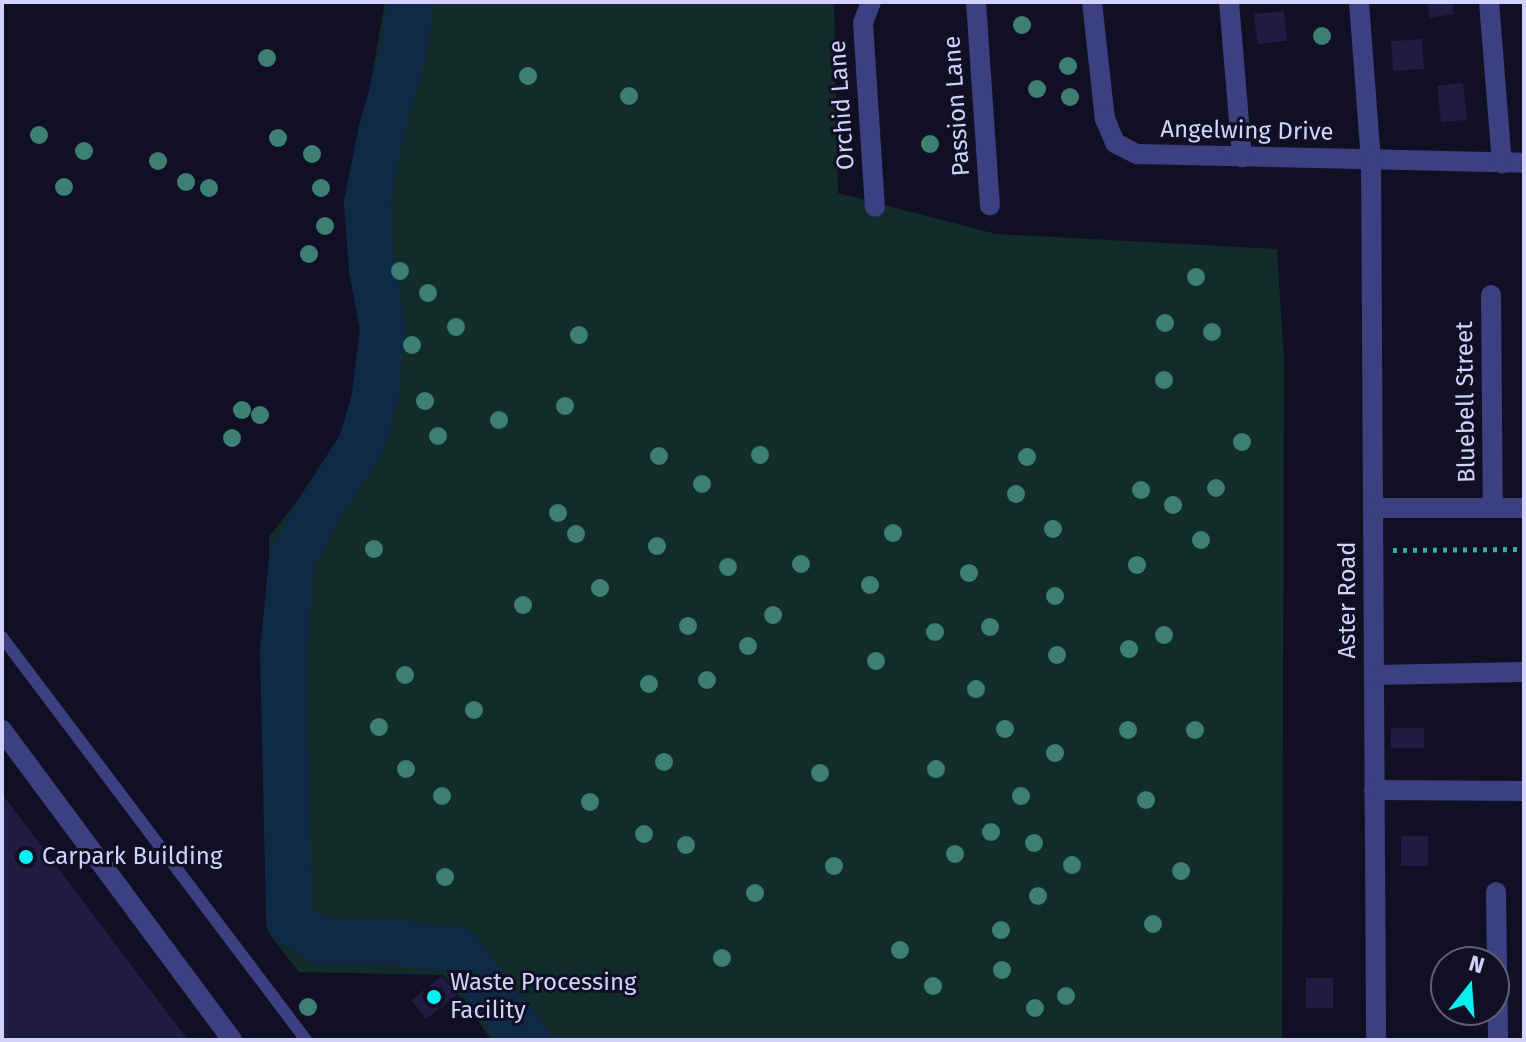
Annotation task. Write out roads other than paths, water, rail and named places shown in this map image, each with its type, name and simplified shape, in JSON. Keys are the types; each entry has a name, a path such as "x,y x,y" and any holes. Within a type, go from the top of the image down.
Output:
{"street":[{"name":"Orchid Lane","path":"871,2 863,23 875,207"},
{"name":"Passion Lane","path":"976,2 990,206"},
{"name":"Angelwing Drive","path":"1092,2 1105,119 1115,143 1137,154 1524,163"},
{"path":"1229,2 1242,157"},
{"name":"Aster Road","path":"1359,2 1371,160 1376,1040"},
{"path":"1489,2 1502,163"},
{"name":"Bluebell Street","path":"1491,295 1493,508"},
{"path":"1373,508 1524,508"},
{"path":"1374,675 1524,672"},
{"path":"2,730 232,1040"},
{"path":"1374,790 1524,791"},
{"path":"1496,892 1498,1040"}],"lane":[{"path":"2,637 306,1040"}],"waterway":[{"path":"410,2 405,45 381,133 367,203 372,270 383,329 374,401 361,445 320,508 292,560 283,652 289,921 321,942 391,942 457,950 527,1040"}],"place":[{"name":"Carpark Building","path":"26,857"},
{"name":"Waste Processing Facility","path":"434,997"}]}
